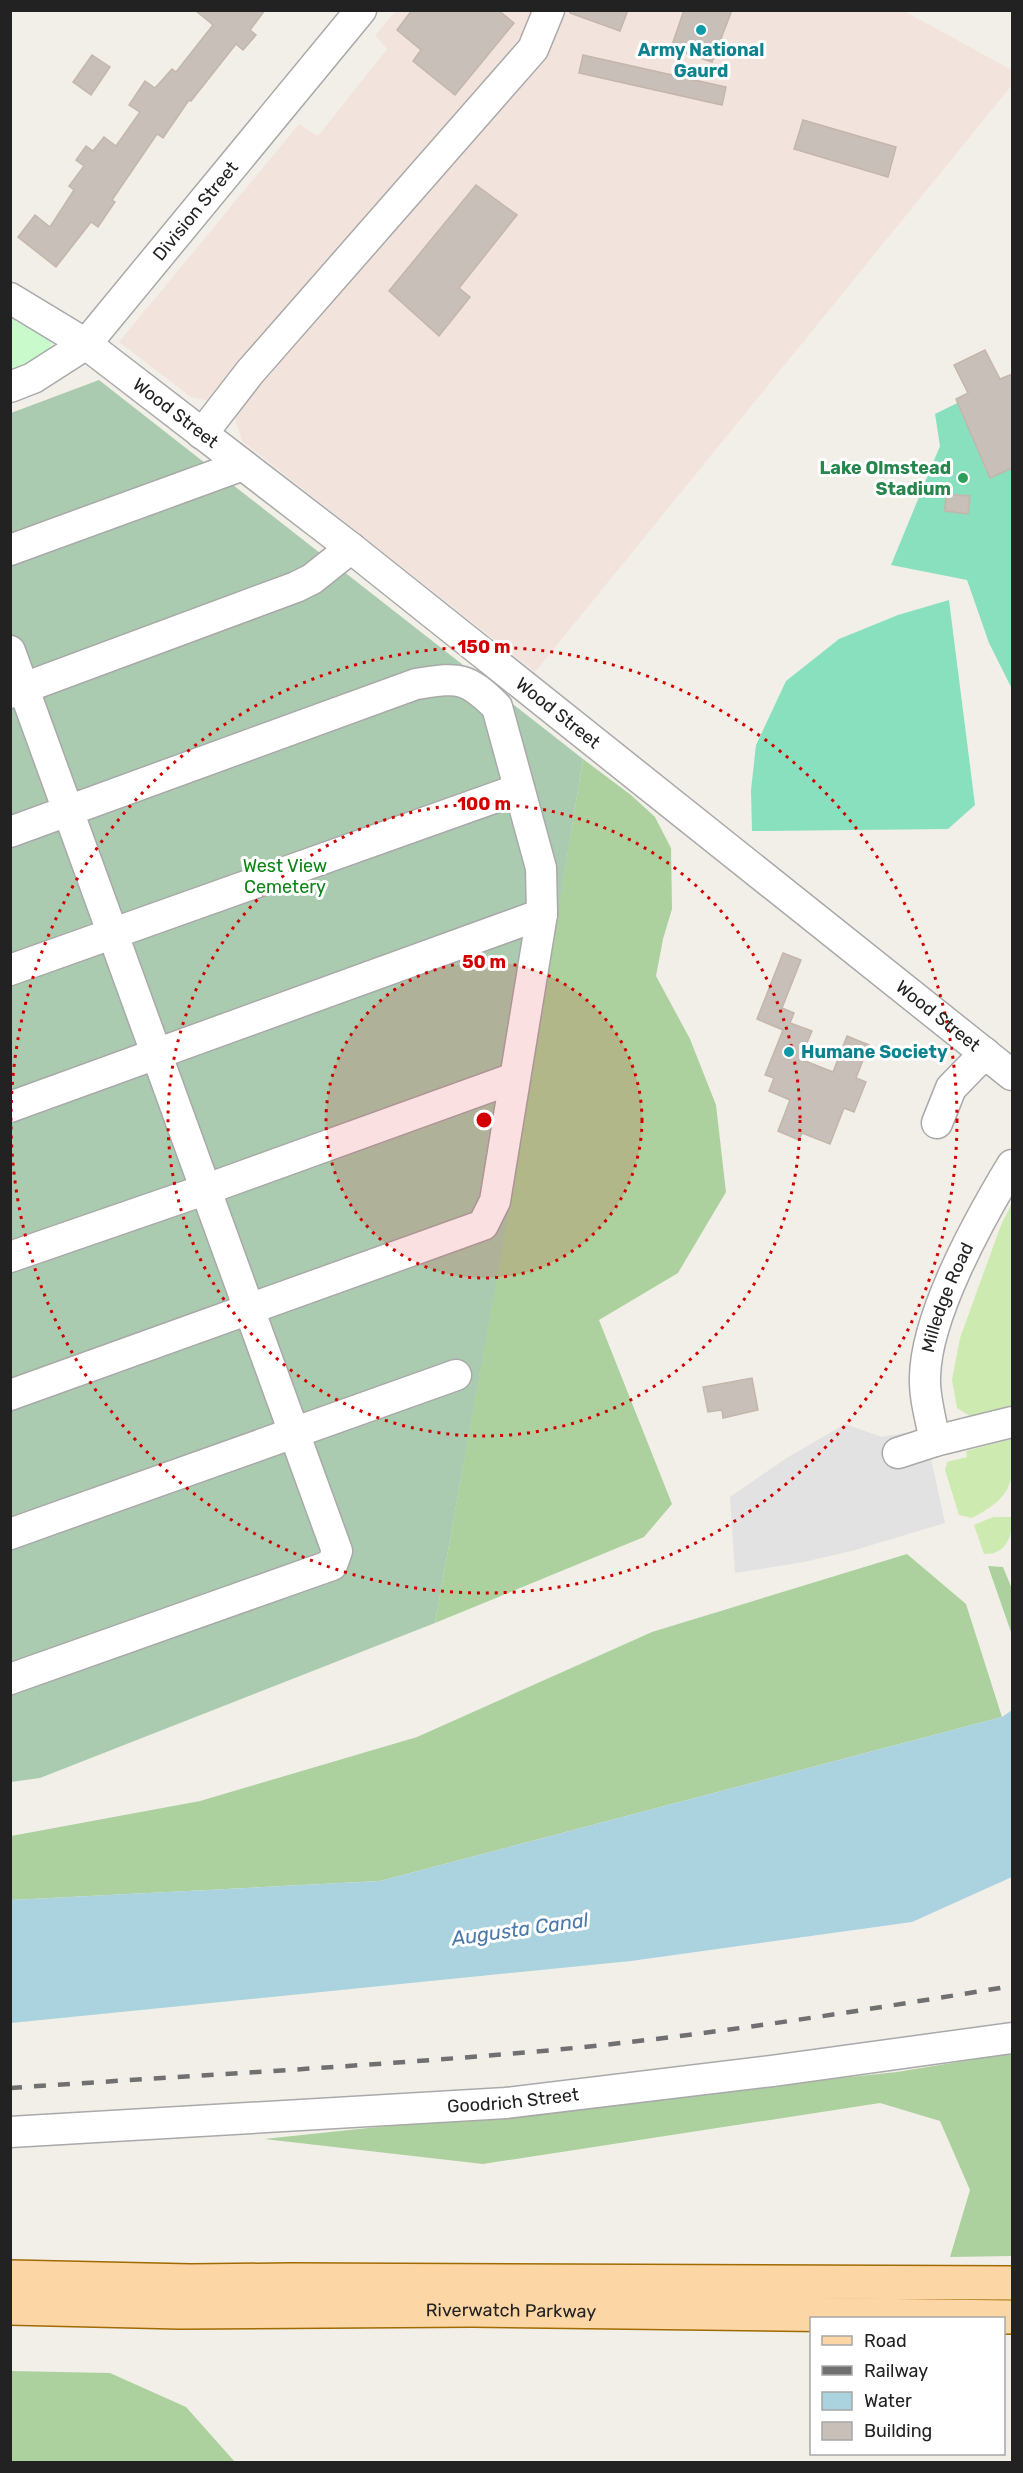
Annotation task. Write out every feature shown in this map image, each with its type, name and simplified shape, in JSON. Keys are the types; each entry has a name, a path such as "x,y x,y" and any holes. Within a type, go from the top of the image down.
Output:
{"main road":[{"name":"Riverwatch Parkway","path":"10,2277 191,2281 1012,2283"},
{"name":"Riverwatch Parkway","path":"10,2308 180,2312 472,2310 1012,2317"}],"street":[{"name":"Division Street","path":"10,387 33,378 86,344 361,10"},
{"path":"202,434 250,372 533,49 549,10"},
{"name":"Wood Street","path":"10,298 86,344 243,465 1012,1075"},
{"path":"10,550 243,465"},
{"path":"17,690 296,587 312,579 351,549"},
{"path":"10,651 17,690 68,812 114,933 337,1551 332,1565 10,1679"},
{"path":"10,832 416,684 454,678 479,689 496,707 541,868 542,914 495,1201 483,1225 10,1395"},
{"path":"10,970 519,789"},
{"path":"10,1107 542,914"},
{"path":"937,1123 951,1088 985,1053"},
{"path":"10,1257 207,1190 514,1078"},
{"name":"Milledge Road","path":"934,1441 924,1379 926,1356 943,1300 1012,1165"},
{"path":"10,1534 456,1375"},
{"path":"898,1453 934,1441 1012,1422"},
{"name":"Goodrich Street","path":"10,2132 506,2103 772,2071 1012,2038"}],"shaded area":[{"path":"396,11 904,11 1012,70 1012,85 535,672 242,441 235,418 216,402 191,397 119,342 299,124 318,136 387,49 375,35"},
{"path":"845,1424 882,1437 909,1432 931,1459 945,1523 855,1550 804,1562 735,1573 730,1497 785,1459"}],"green space":[{"path":"10,314 51,339 50,359 11,374"},
{"name":"Lake Olmstead Stadium","path":"1012,376 1012,689 989,643 967,580 891,565 940,446 935,414"},
{"name":"West View Cemetery","path":"99,380 583,759 518,1162 435,1623 40,1778 11,1782 11,413"},
{"path":"949,600 975,805 948,829 752,831 751,790 756,745 786,681 839,639 898,615"},
{"path":"583,759 631,795 655,817 671,848 672,909 656,976 690,1039 716,1105 726,1192 678,1273 599,1320 672,1504 644,1537 435,1623 512,1192"},
{"path":"1012,1203 1012,1406 970,1416 957,1408 952,1380 960,1338 1001,1225"},
{"path":"1012,1439 1011,1477 1004,1494 997,1502 972,1518 959,1515 945,1470 947,1462 967,1457 966,1451"},
{"path":"993,1517 1012,1517 1011,1531 1003,1548 984,1554 974,1525"},
{"path":"907,1554 966,1604 1002,1717 380,1881 11,1900 11,1836 200,1801 417,1737 652,1632"},
{"path":"988,1566 1003,1567 1012,1589 1012,1635"},
{"path":"1012,2053 1012,2256 950,2257 970,2190 940,2121 880,2103 483,2164 264,2139 897,2072"},
{"path":"11,2371 110,2373 186,2407 235,2462 11,2462"}],"water":[{"name":"Augusta Canal","path":"1012,1710 1012,1877 912,1922 631,1961 11,2023 11,1900 380,1881 1002,1717"}],"building":[{"path":"195,10 265,10 250,30 256,35 243,50 236,44 191,101 189,100 163,138 157,134 112,200 115,202 98,227 91,222 56,267 18,237 35,215 50,227 74,190 69,186 84,166 76,160 86,146 93,151 104,137 116,146 140,112 129,105 145,81 155,88 172,69 176,72 213,25"},
{"path":"412,10 498,10 514,23 455,95 413,61 421,50 397,30"},
{"name":"Army National Gaurd","path":"570,10 628,10 620,31 570,13"},
{"name":"Army National Gaurd","path":"684,10 732,10 712,62 671,48"},
{"path":"92,55 110,67 91,95 73,82"},
{"path":"583,55 726,87 722,105 579,73"},
{"path":"803,120 896,147 888,177 794,149"},
{"path":"476,185 517,215 459,288 470,297 439,336 389,291"},
{"path":"985,350 1000,379 1012,374 1012,468 990,478 956,399 968,393 954,365"},
{"path":"946,494 970,496 968,514 945,511"},
{"name":"Humane Society","path":"783,953 801,960 782,1008 794,1013 790,1023 812,1031 800,1059 833,1072 847,1036 869,1045 856,1078 866,1082 854,1112 844,1108 830,1144 802,1133 799,1140 778,1131 790,1100 769,1091 774,1078 765,1075 783,1030 757,1019"},
{"path":"752,1378 758,1410 723,1418 722,1410 708,1412 703,1387"}],"railway":[{"path":"10,2088 401,2062 591,2046 772,2024 1012,1986"}],"place":[{"name":"Army National Gaurd","path":"701,30"},
{"name":"Lake Olmstead Stadium","path":"963,478"},
{"name":"Humane Society","path":"789,1052"}]}
